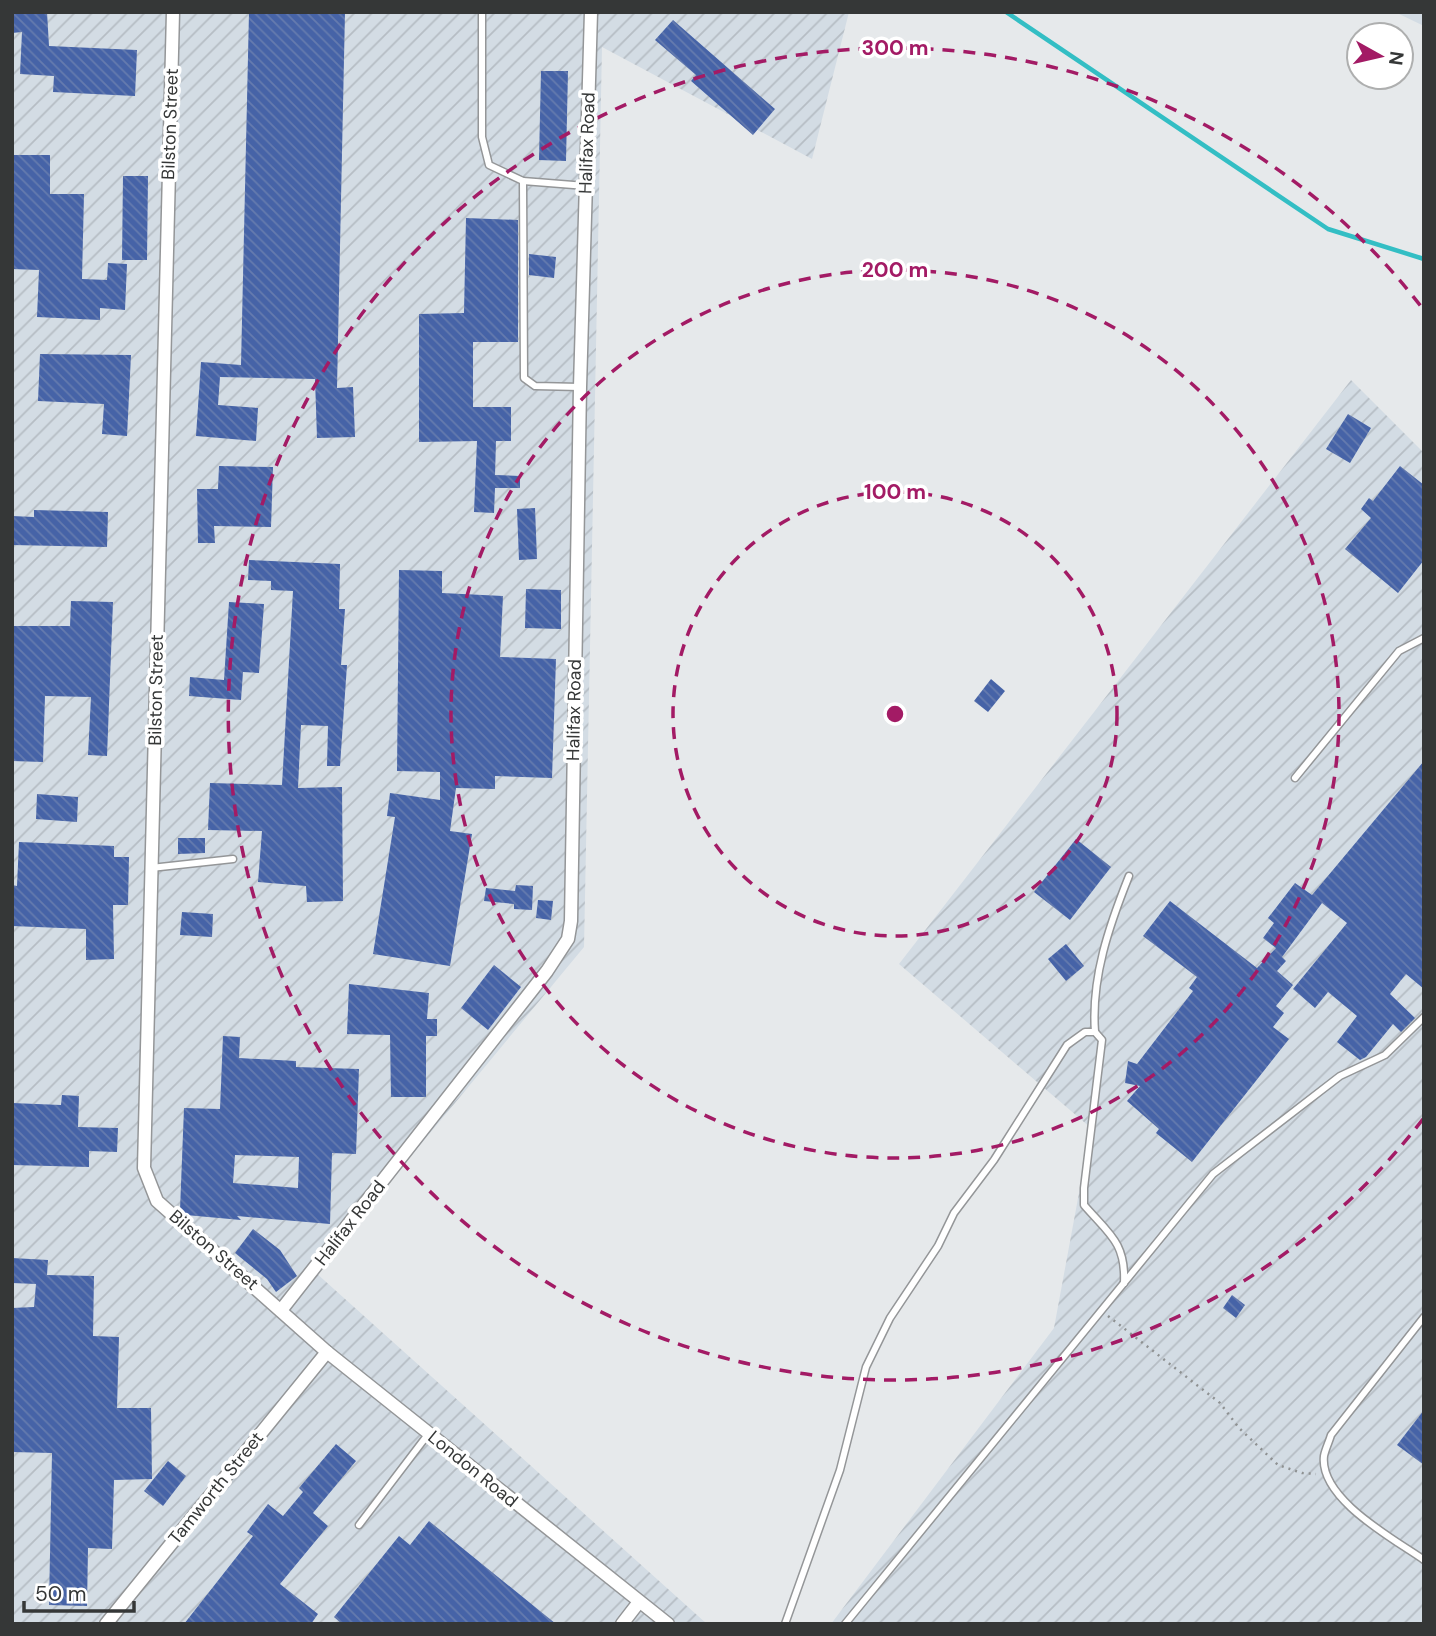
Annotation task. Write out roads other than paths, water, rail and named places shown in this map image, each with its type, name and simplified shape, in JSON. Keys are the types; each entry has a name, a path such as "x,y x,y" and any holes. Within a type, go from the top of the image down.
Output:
{"street":[{"name":"Bilston Street","path":"173,12 144,1168 148,1184 157,1201 282,1309"},
{"name":"Halifax Road","path":"282,1309 547,971 568,939 571,921 580,387 591,12"},
{"name":"London Road","path":"282,1309 327,1352 668,1624"},
{"name":"Tamworth Street","path":"106,1624 327,1352"},
{"path":"622,1624 639,1602"}],"lane":[{"path":"482,12 482,137 489,165 523,181 586,186"},
{"path":"523,181 524,378 536,386 580,387"},
{"path":"1295,778 1399,651 1424,638"},
{"path":"151,868 233,859"},
{"path":"1124,1283 1125,1264 1119,1246 1110,1231 1084,1205 1085,1175 1102,1040 1095,1032 1096,982 1112,920 1129,876"},
{"path":"845,1624 1213,1174 1340,1076 1395,1047 1424,1017"},
{"path":"785,1624 841,1471 866,1367 890,1318 938,1246 954,1213 994,1160 1067,1045 1085,1032 1095,1032"},
{"path":"1424,1317 1331,1435 1324,1456 1326,1474 1347,1506 1424,1560"},
{"path":"359,1525 429,1433"}],"waterway":[{"path":"1006,12 1328,229 1424,259"}]}
